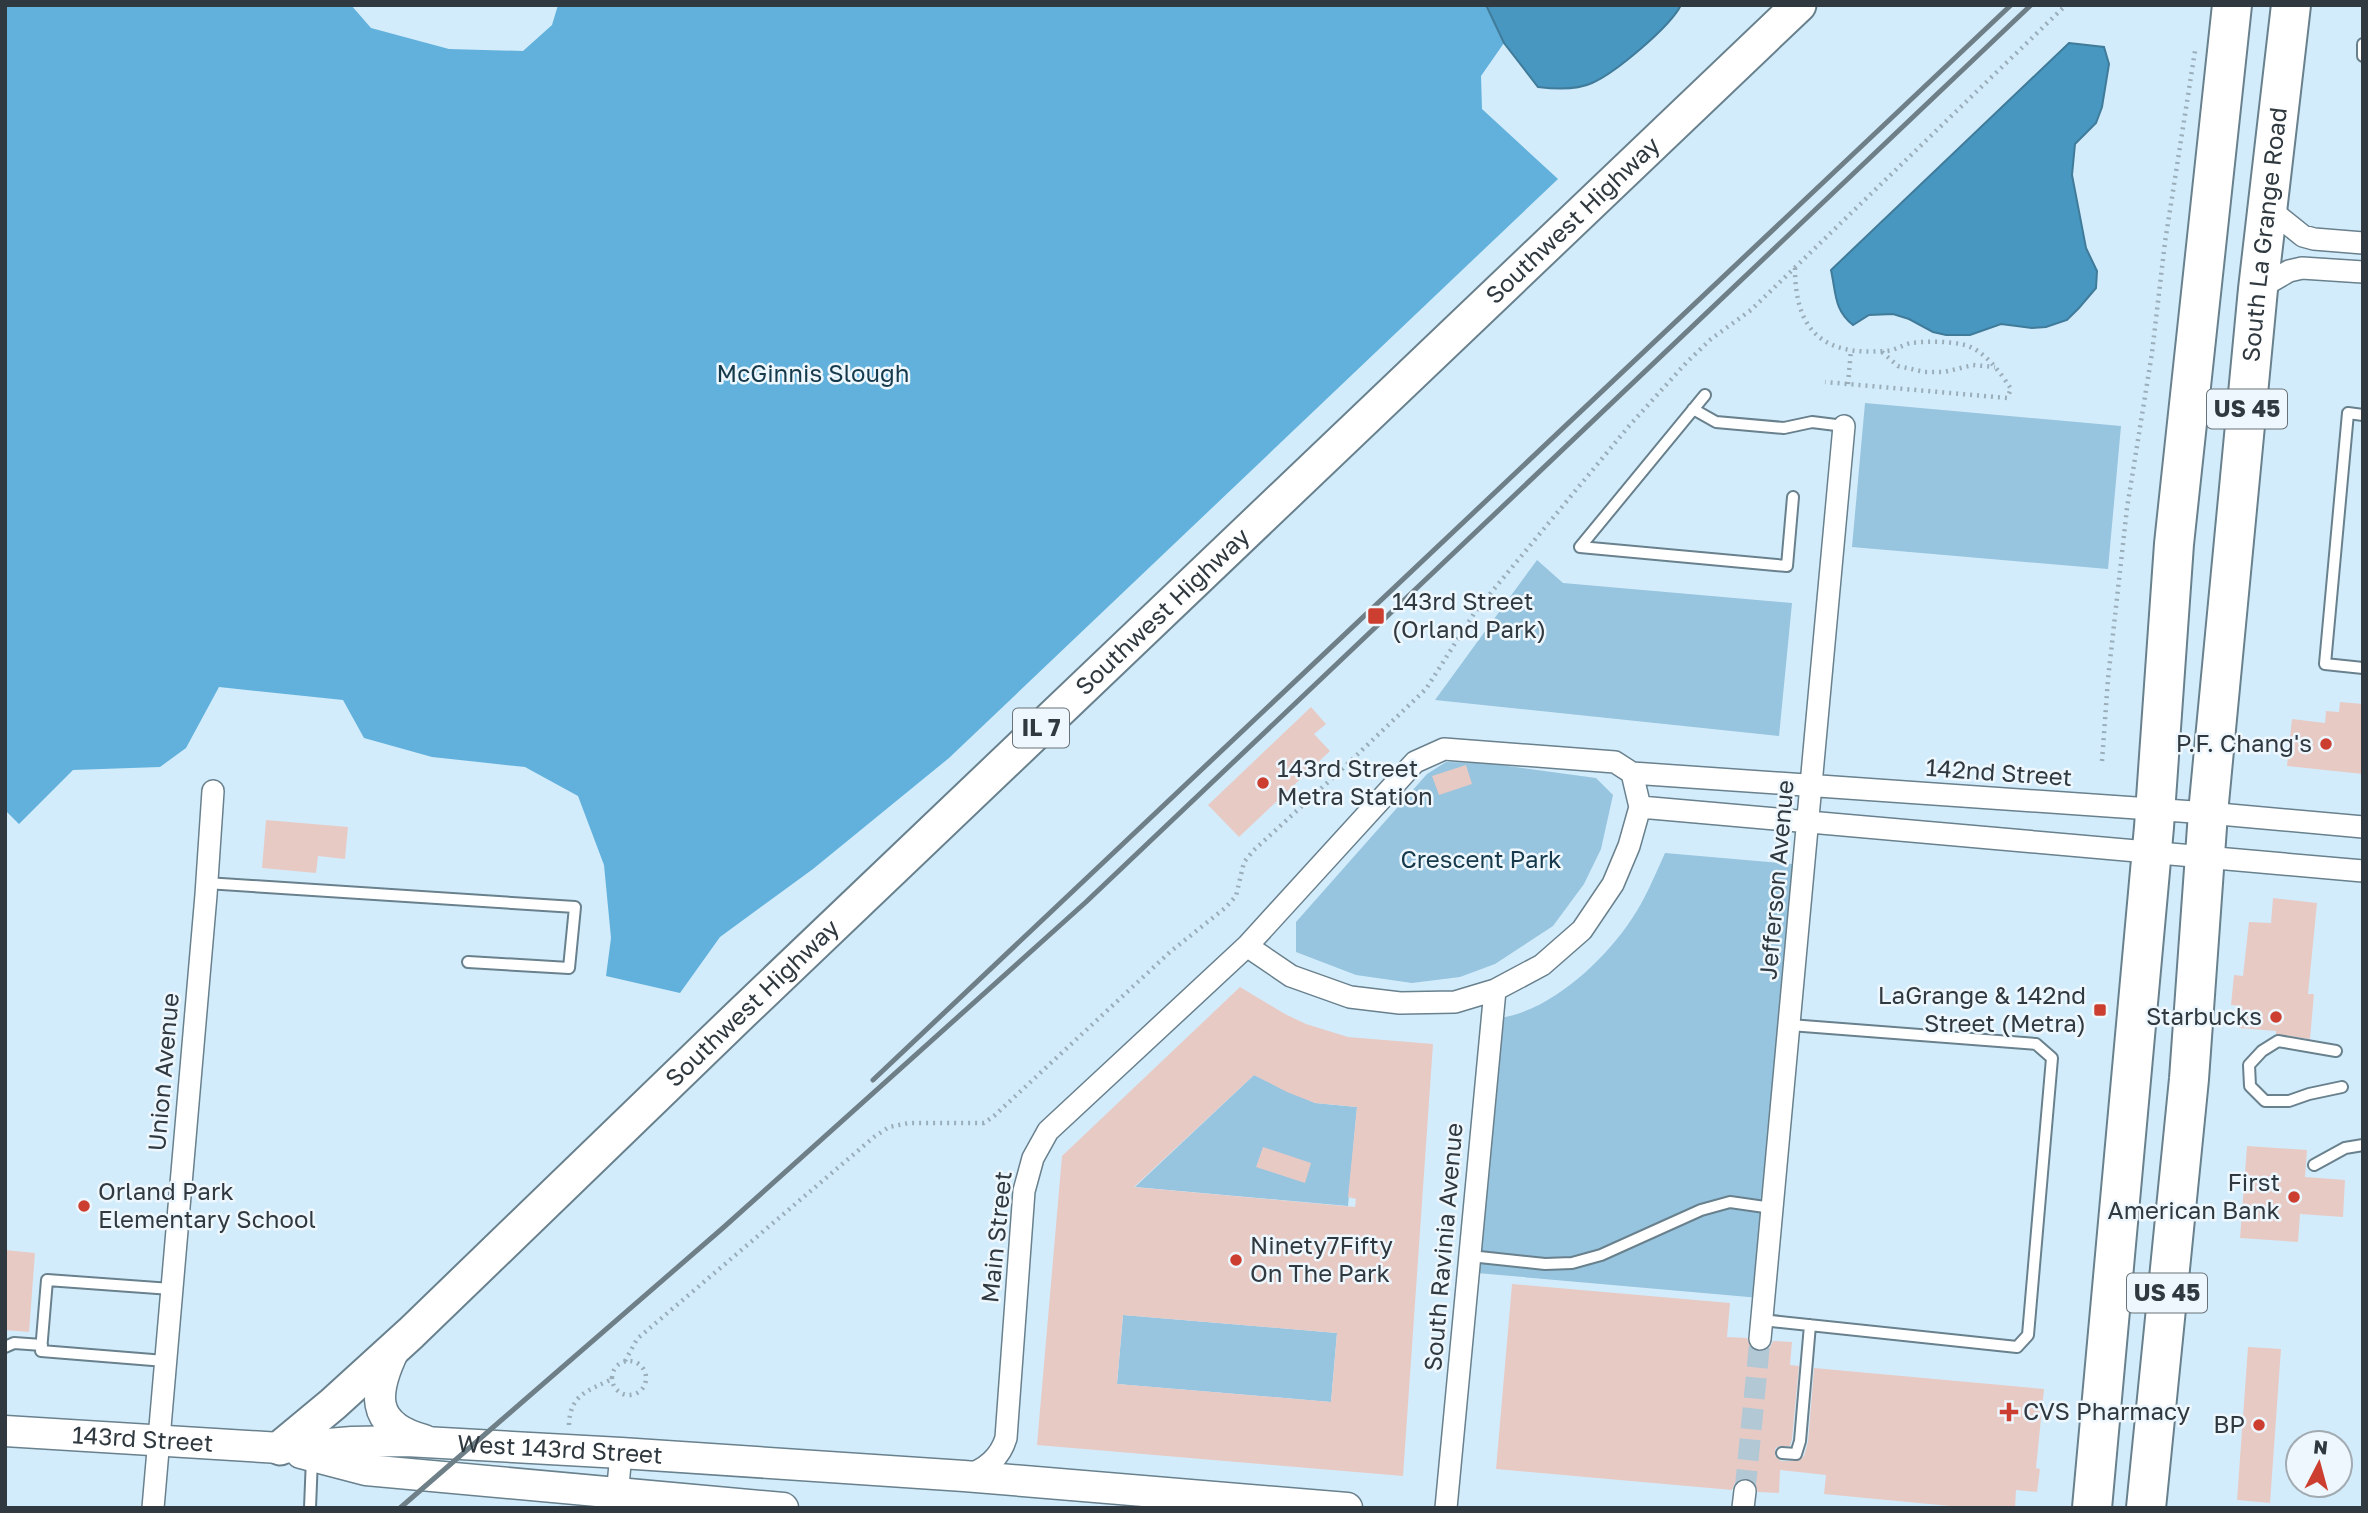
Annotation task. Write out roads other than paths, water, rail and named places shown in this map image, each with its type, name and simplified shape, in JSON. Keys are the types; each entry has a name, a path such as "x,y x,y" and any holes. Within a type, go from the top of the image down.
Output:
{"highway":[{"name":"US 45","path":"2092,1508 2156,809 2174,544 2232,5"},
{"name":"South La Grange Road","path":"2146,1508 2189,1079 2208,813 2259,289 2291,5"}],"main road":[{"name":"Southwest Highway","path":"301,1450 333,1404 395,1348 752,1003 1799,5"},
{"path":"395,1348 380,1381 379,1402 388,1419 402,1432 438,1443"},
{"name":"143rd Street","path":"5,1431 301,1450"},
{"name":"West 143rd Street","path":"301,1450 392,1441 621,1452 964,1476 1347,1508"},
{"name":"West 143rd Street","path":"301,1450 366,1470 617,1500 766,1507"}],"street":[{"path":"2268,208 2303,236 2363,243"},
{"path":"2259,289 2289,271 2302,268 2363,272"},
{"name":"Jefferson Avenue","path":"1761,1329 1813,787 1844,426"},
{"name":"Main Street","path":"964,1476 986,1467 1003,1447 1007,1429 1024,1191 1033,1158 1048,1131 1247,946 1415,762 1444,749 1615,762 1632,773"},
{"name":"142nd Street","path":"1632,773 2156,809 2363,827"},
{"path":"1247,946 1291,976 1350,997 1400,1003 1455,1002 1495,990 1542,965 1582,930 1613,884 1629,846 1640,807 1632,773"},
{"name":"Union Avenue","path":"153,1508 212,790"},
{"path":"1640,807 2363,871"},
{"name":"South Ravinia Avenue","path":"1446,1508 1495,990"},
{"path":"1007,1429 1007,1445 1012,1462 1027,1474 1051,1483"},
{"path":"617,1500 621,1452"}],"lane":[{"path":"2363,44 2363,56"},
{"path":"1705,395 1580,547 1787,566 1793,497"},
{"path":"1693,409 1716,422 1784,428 1812,422 1844,426"},
{"path":"2363,415 2347,413 2325,664 2363,668"},
{"path":"206,883 575,908 569,968 468,962"},
{"path":"1761,1329 1810,1325 2017,1347 2028,1335 2052,1058 2036,1044 1790,1026"},
{"path":"2336,1051 2278,1041 2262,1051 2249,1065 2250,1086 2264,1101 2289,1101 2342,1087"},
{"path":"2314,1165 2345,1149 2363,1145"},
{"path":"2327,1165 2345,1149"},
{"path":"1470,1256 1545,1264 1573,1263 1601,1255 1701,1210 1730,1202 1772,1208"},
{"path":"165,1360 41,1351 47,1280 171,1289"},
{"path":"1782,1453 1796,1454 1800,1441 1810,1325"},
{"path":"5,1347 14,1343 42,1345"},
{"path":"301,1450 310,1508"}],"tunnel":[{"path":"1745,1491 1760,1339"}],"railway":[{"path":"873,1080 2011,5"},
{"path":"400,1508 724,1227 1086,902 2031,5"}],"place":[{"name":"143rd Street (Orland Park)","path":"1376,616"},
{"name":"P.F. Chang's","path":"2326,744"},
{"name":"143rd Street Metra Station","path":"1263,783"},
{"name":"LaGrange & 142nd Street (Metra)","path":"2100,1010"},
{"name":"Starbucks","path":"2276,1017"},
{"name":"First American Bank","path":"2294,1197"},
{"name":"Orland Park Elementary School","path":"84,1206"},
{"name":"Ninety7Fifty On The Park","path":"1236,1260"},
{"name":"CVS Pharmacy","path":"2009,1412"},
{"name":"BP","path":"2259,1425"}],"park label":[{"name":"McGinnis Slough","path":"813,374"},
{"name":"Crescent Park","path":"1481,860"}]}
